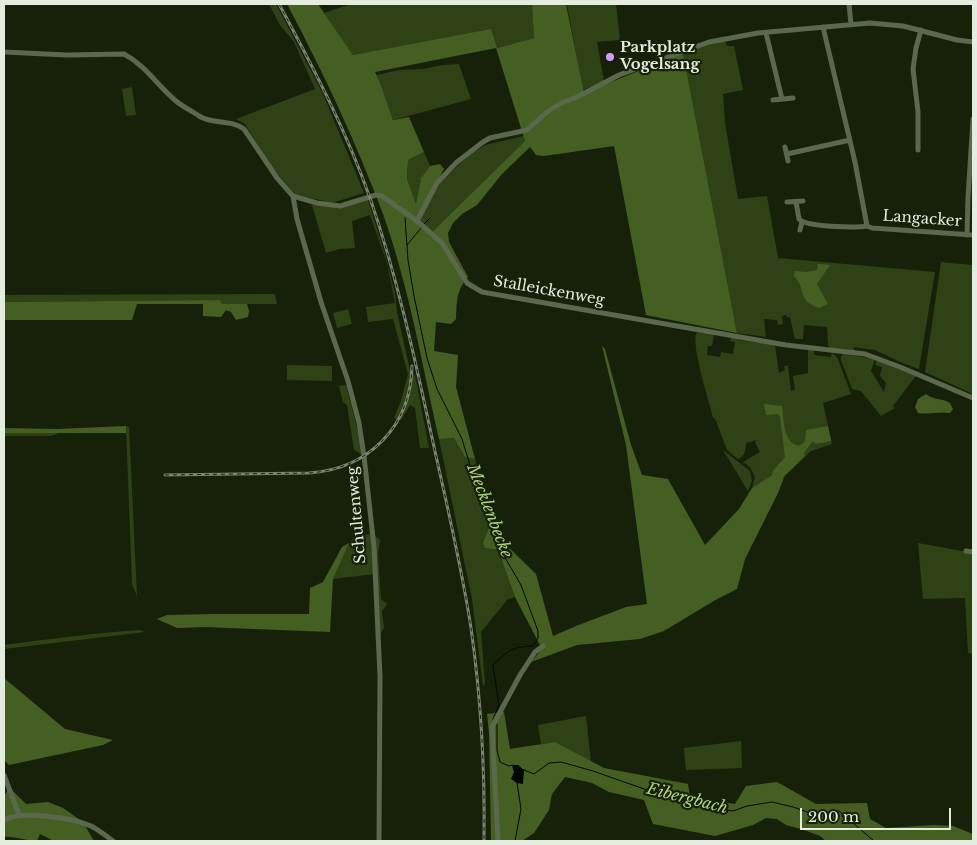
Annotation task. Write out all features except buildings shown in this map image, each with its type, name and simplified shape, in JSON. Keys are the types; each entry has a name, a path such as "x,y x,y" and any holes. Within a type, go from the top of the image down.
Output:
{"street":[{"path":"849,4 851,24"},
{"path":"421,225 437,183 456,162 483,142 490,138 527,130 554,106 575,98 619,75 709,42 766,33 851,24 891,24 973,42"},
{"name":"Langacker","path":"823,27 861,186 867,226 872,228 970,235"},
{"path":"918,150 918,107 913,69 921,30"},
{"path":"766,33 782,99"},
{"path":"4,52 66,55 124,54 148,73 177,102 202,118 216,123 237,124 244,129 277,178 293,196"},
{"path":"773,100 792,98"},
{"path":"970,235 968,198 973,119"},
{"path":"787,154 850,140"},
{"path":"785,147 788,161"},
{"name":"Stalleickenweg","path":"293,196 317,203 340,206 379,195 421,225 442,243 467,283 482,292 787,345 865,354 900,366 973,398"},
{"name":"Schultenweg","path":"293,196 297,219 321,302 348,381 362,440 373,536 380,660 379,841"},
{"path":"787,202 803,201"},
{"path":"796,202 799,219 802,222 834,226 867,226"},
{"path":"800,230 802,222"},
{"path":"966,551 973,552"},
{"path":"498,841 491,734 495,721 520,675 535,652 543,646"},
{"path":"4,775 19,815"},
{"path":"4,820 19,815 54,817 90,825 113,841"}],"green space":[{"path":"269,4 276,4 323,94 364,193 332,203 295,194 273,169 245,124 236,119 315,89 294,42 280,25"},
{"path":"287,4 318,4 353,55 491,29 497,48 534,38 532,4 566,4 584,93 683,53 737,333 646,315 614,146 544,156 536,155 530,147 502,174 477,205 462,214 453,223 448,233 449,242 468,277 459,292 456,319 451,324 436,322 434,351 458,355 456,387 475,459 465,457 454,438 439,439 408,297 383,214 350,134","holes":["496,48 525,141 430,234 416,220 444,169 440,164 430,166 421,178 416,204 407,179 408,160 424,152 409,117 393,120 375,72"]},
{"path":"351,4 532,4 534,38 496,48 491,30 353,55 324,13"},
{"path":"567,4 616,4 620,40 597,42 604,81 583,90"},
{"path":"725,41 727,46 734,46 743,90 723,94 725,123 738,199 767,196 778,258 935,272 919,369 875,350 853,347 855,351 830,348 828,345 827,327 804,325 803,339 795,339 790,317 786,315 782,316 783,324 778,325 777,320 764,319 766,337 737,333 683,53"},
{"path":"459,64 471,99 393,120 377,75 399,70"},
{"path":"132,87 136,115 126,116 122,89"},
{"path":"524,136 525,141 432,232 418,221 440,183 469,155 485,145"},
{"path":"424,152 430,166 421,178 416,205 407,179 408,160"},
{"path":"368,200 385,254 395,293 397,312 410,370 415,375 429,448 420,448 415,408 410,405 401,420 394,418 401,401 408,374 393,319 368,322 366,307 395,303 387,263 370,215 352,221 355,248 340,249 326,253 312,205 337,207"},
{"path":"941,262 973,265 973,394 925,372"},
{"path":"818,264 830,265 817,284 828,304 819,308 804,298 800,285 794,276 795,271 817,270"},
{"path":"275,294 277,304 222,304 220,300 4,302 4,295"},
{"path":"220,300 222,304 247,304 248,317 236,320 231,312 226,310 221,317 203,316 203,304 137,304 132,320 4,320 4,302"},
{"path":"348,309 352,324 337,328 333,313"},
{"path":"698,332 714,334 712,346 708,346 707,355 720,357 721,352 733,354 735,342 730,341 731,337 739,340 775,345 779,373 785,370 784,366 788,366 791,391 795,390 793,376 808,373 808,350 814,350 814,355 831,357 832,353 837,357 851,394 823,403 832,444 811,451 785,476 778,493 772,475 752,488 755,477 750,467 743,462 760,452 755,442 757,440 746,443 744,454 738,459 727,450 715,418 713,418 696,351 695,341"},
{"path":"602,346 605,349 631,445 642,475 668,479 705,545 739,509 752,488 772,475 773,471 785,457 780,417 778,414 766,415 764,404 782,406 785,430 787,436 794,444 799,446 805,442 806,430 828,426 831,441 815,444 812,442 804,453 805,456 784,476 778,493 745,559 737,589 664,631 640,639 577,645 531,662 542,649 515,597 498,550 485,548 483,543 489,528 478,499 484,493 499,538 536,574 553,636 626,607 647,604 626,445"},
{"path":"844,354 875,359 871,371 884,392 886,383 880,376 882,367 875,365 877,360 916,376 893,406 895,408 881,416 861,391 852,389 841,360 841,356"},
{"path":"287,365 332,366 332,381 287,380"},
{"path":"346,385 364,456 354,450 347,405 343,402 339,386"},
{"path":"926,394 950,403 953,409 950,413 918,413 915,407 918,399"},
{"path":"126,426 129,427 137,596 132,584"},
{"path":"126,426 126,433 4,433 4,428 57,429"},
{"path":"4,433 59,433 51,436 4,436"},
{"path":"454,438 465,457 475,459 484,493 478,499 489,528 485,548 498,550 515,597 508,599 481,632 485,684 483,686 472,599 439,439"},
{"path":"723,450 750,471 752,481 748,491"},
{"path":"373,534 380,540 378,554 381,599 387,604 382,611 384,628 379,636 375,574 333,579 349,543 356,535"},
{"path":"349,543 333,579 330,632 205,627 177,628 157,619 167,615 309,614 310,588 323,582 342,547"},
{"path":"918,543 973,553 973,654 968,653 965,598 923,599"},
{"path":"140,630 145,632 4,649 4,645 89,634"},
{"path":"4,678 65,729 113,740 103,745 9,765 4,760"},
{"path":"504,712 510,749 555,742 604,768 688,784 690,797 735,804 746,786 777,782 816,804 867,803 870,819 886,828 934,825 953,826 973,834 973,841 826,841 820,836 786,825 777,819 766,818 753,825 715,836 653,824 644,800 609,792 592,783 565,777 552,794 549,810 534,833 522,841 491,841 487,714"},
{"path":"586,716 591,762 555,742 541,744 538,725"},
{"path":"741,741 742,768 686,770 684,748"},
{"path":"12,790 26,804 48,802 63,808 83,822 94,841 54,841 40,834 37,841 4,837 4,796 7,791"}],"shaded area":[{"path":"512,765 518,765 524,770 523,784 511,779 514,772"}],"waterway":[{"name":"Mecklenbecke","path":"405,218 408,260 427,358 437,389 462,439 500,549 521,585 538,631 538,638 533,646 511,650 493,665 499,705 493,719 494,721"},
{"path":"424,224 429,219"},
{"path":"407,245 422,227"},
{"name":"Mecklenbecke","path":"497,724 497,750 500,762 509,766 512,765"},
{"name":"Eibergbach","path":"524,770 534,774 549,763 561,762 647,790 673,795 693,804 733,811 747,806 772,802 813,814 839,811 874,841"},
{"name":"Eibergbach","path":"515,841 521,809 517,783"}],"railway":[{"path":"279,4 328,99 361,173 390,262 407,326 455,542 471,628 482,734 484,841"},
{"path":"165,475 309,473 331,470 350,463 368,453 383,441 395,425 404,407 410,388 412,366"}],"place":[{"name":"Parkplatz Vogelsang","path":"610,57"}]}
